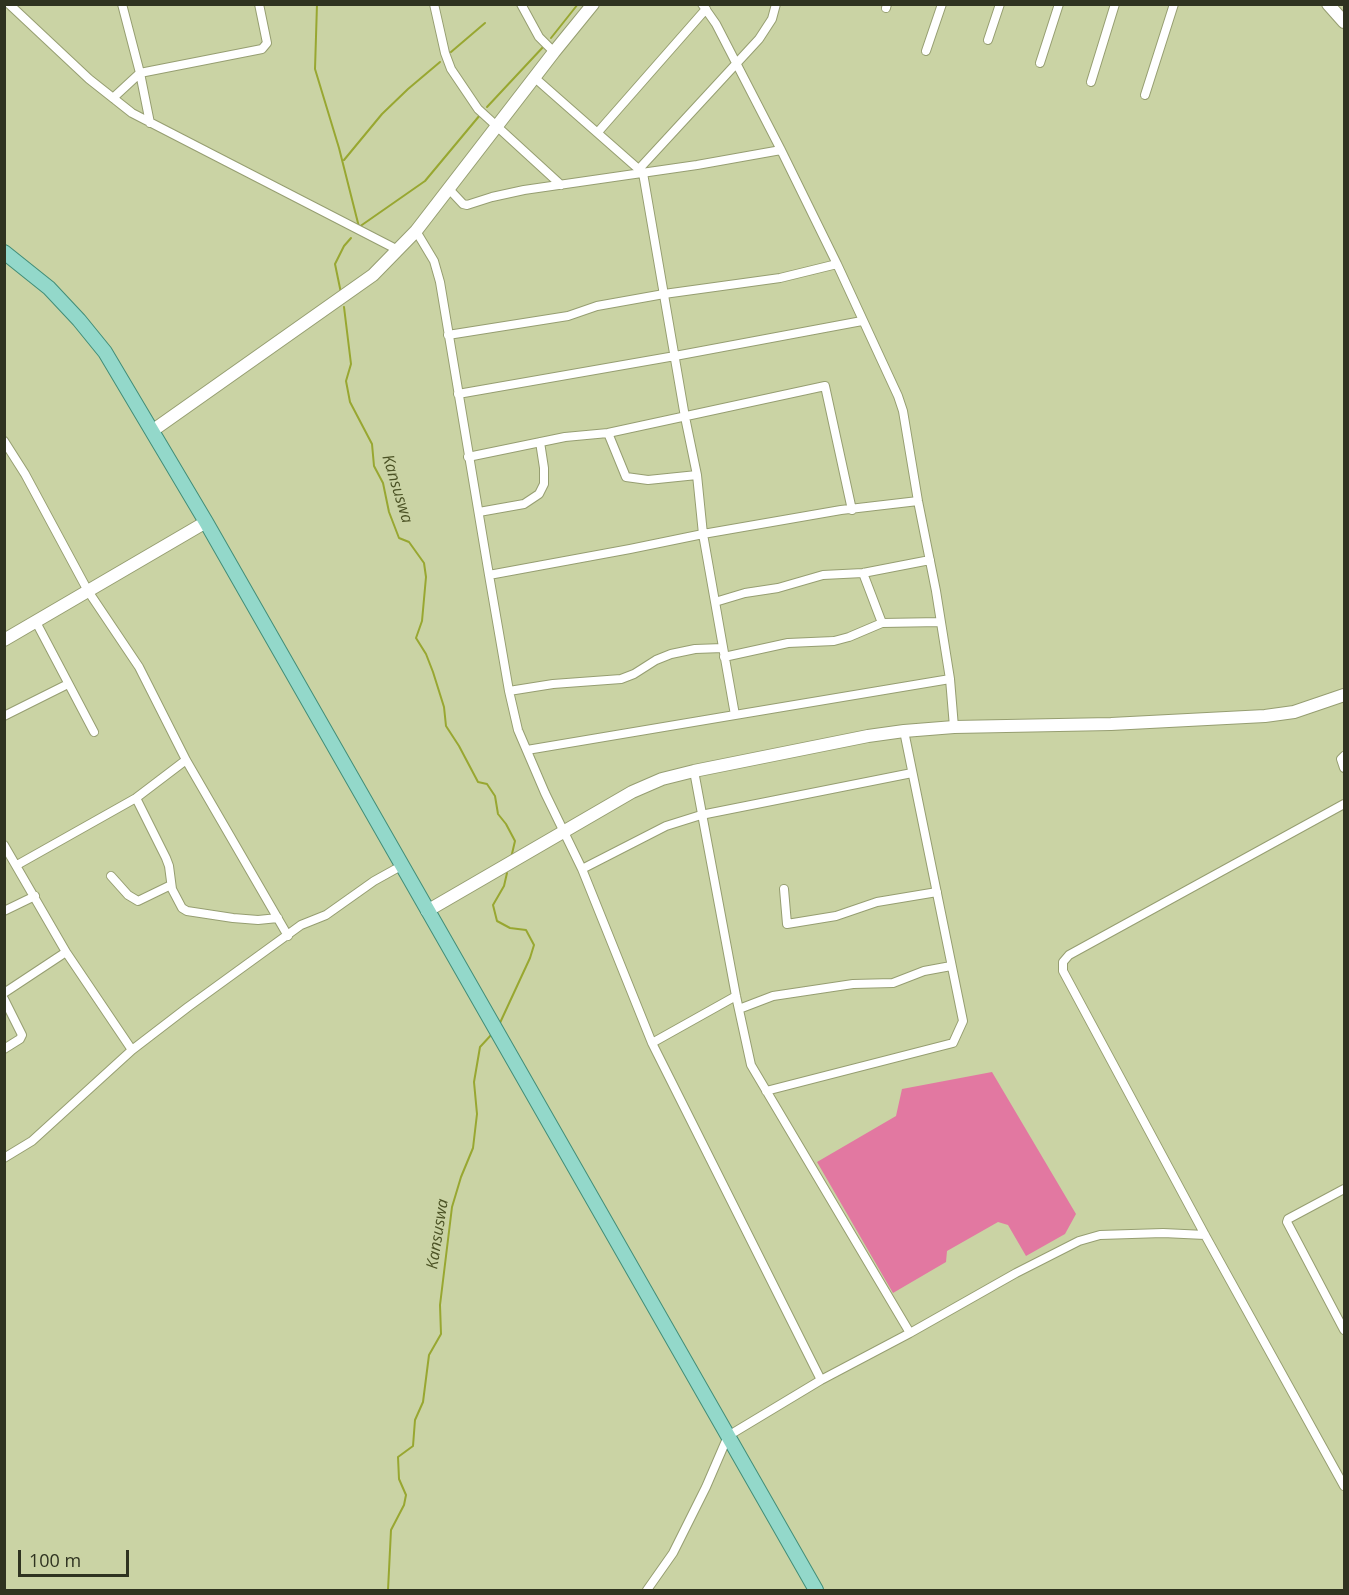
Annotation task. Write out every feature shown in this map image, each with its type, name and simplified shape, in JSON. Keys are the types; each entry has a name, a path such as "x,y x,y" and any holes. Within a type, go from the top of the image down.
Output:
{"main road":[{"path":"4,252 49,288 99,344 152,431 816,1590"}],"street":[{"path":"9,4 89,80 132,113 398,250"},
{"path":"122,4 150,123"},
{"path":"113,98 140,73 262,49 267,43 259,4"},
{"path":"434,4 451,69 478,109 561,185"},
{"path":"521,4 539,37 554,52"},
{"path":"152,431 373,275 416,231 593,4"},
{"path":"641,171 765,31 776,4"},
{"path":"926,51 942,4"},
{"path":"988,40 1000,4"},
{"path":"1040,63 1059,4"},
{"path":"1091,82 1115,4"},
{"path":"1145,96 1174,4"},
{"path":"1328,4 1344,22"},
{"path":"598,132 704,7 716,24 781,150 837,264 903,411 941,622 950,679 954,727"},
{"path":"535,78 641,171 696,475 703,534 735,715"},
{"path":"448,188 465,205 508,193 781,150"},
{"path":"416,231 437,270 516,723 582,869 652,1043 821,1380"},
{"path":"448,335 516,322 568,316 597,306 664,294 780,278 837,264"},
{"path":"458,394 862,321"},
{"path":"468,457 685,417 825,386 852,510"},
{"path":"608,432 626,477 663,480 696,475"},
{"path":"4,441 25,474 88,591 139,667 186,760 288,936"},
{"path":"479,512 524,504 539,495 544,484 540,442"},
{"path":"489,574 703,534 918,501"},
{"path":"4,640 206,522"},
{"path":"715,602 823,575 863,573 930,560"},
{"path":"863,573 882,623"},
{"path":"36,622 94,732"},
{"path":"509,691 553,684 621,679 670,654 695,649 723,652 788,643 834,641 882,623 941,622"},
{"path":"527,750 950,679"},
{"path":"4,716 68,684"},
{"path":"427,911 648,784 694,771 868,736 904,731 954,727 1111,724 1265,716 1294,712 1344,695"},
{"path":"766,1091 953,1043 963,1021 904,731"},
{"path":"1344,756 1341,759 1344,768"},
{"path":"17,865 136,798 186,760"},
{"path":"694,771 751,1065 910,1333"},
{"path":"582,869 666,826 701,815 912,773"},
{"path":"136,798 166,858 171,885 182,908 187,911 258,920 278,918"},
{"path":"1344,804 1069,955 1063,962 1063,971 1344,1486"},
{"path":"4,845 66,952 132,1050"},
{"path":"4,1158 32,1141 132,1050 301,925 326,915 374,881 401,866"},
{"path":"111,876 128,895 138,901 171,885"},
{"path":"784,889 787,924 836,916 877,902 937,892"},
{"path":"4,911 34,896"},
{"path":"4,993 66,952"},
{"path":"739,1009 773,996 853,984 893,983 924,971 951,966"},
{"path":"652,1043 736,996"},
{"path":"4,999 22,1035 20,1039 4,1049"},
{"path":"1344,1189 1288,1219 1287,1222 1344,1330"},
{"path":"647,1590 673,1553 728,1436 821,1380 1016,1273 1089,1237 1163,1233 1205,1235"}],"shaded area":[{"path":"992,1072 1076,1214 1065,1234 1026,1256 1008,1225 998,1222 947,1251 946,1262 893,1293 817,1162 896,1116 902,1089"}],"waterway":[{"name":"Kansuswa","path":"317,4 315,69 339,148 359,227 425,181 480,115"},
{"path":"551,38 578,4"},
{"path":"451,52 485,23"},
{"path":"487,107 544,46"},
{"path":"344,160 382,114 440,62"},
{"name":"Kansuswa","path":"341,293 335,264 351,238"},
{"name":"Kansuswa","path":"344,307 351,364 346,381 350,402 372,444 374,466 383,483 389,512 399,538 409,542 424,563 426,577 422,621 416,638 433,672 444,707 446,726 478,782 487,784 495,796 498,814 515,841 511,858"},
{"name":"Kansuswa","path":"499,1025 534,945 526,930 510,928 497,921 493,905 504,886 507,873"},
{"name":"Kansuswa","path":"388,1590 391,1530 404,1505 406,1495 399,1479 398,1457 413,1446 415,1420 423,1402 429,1355 441,1334 440,1305 452,1207 473,1148 477,1114 474,1082 480,1047 492,1034"}]}
